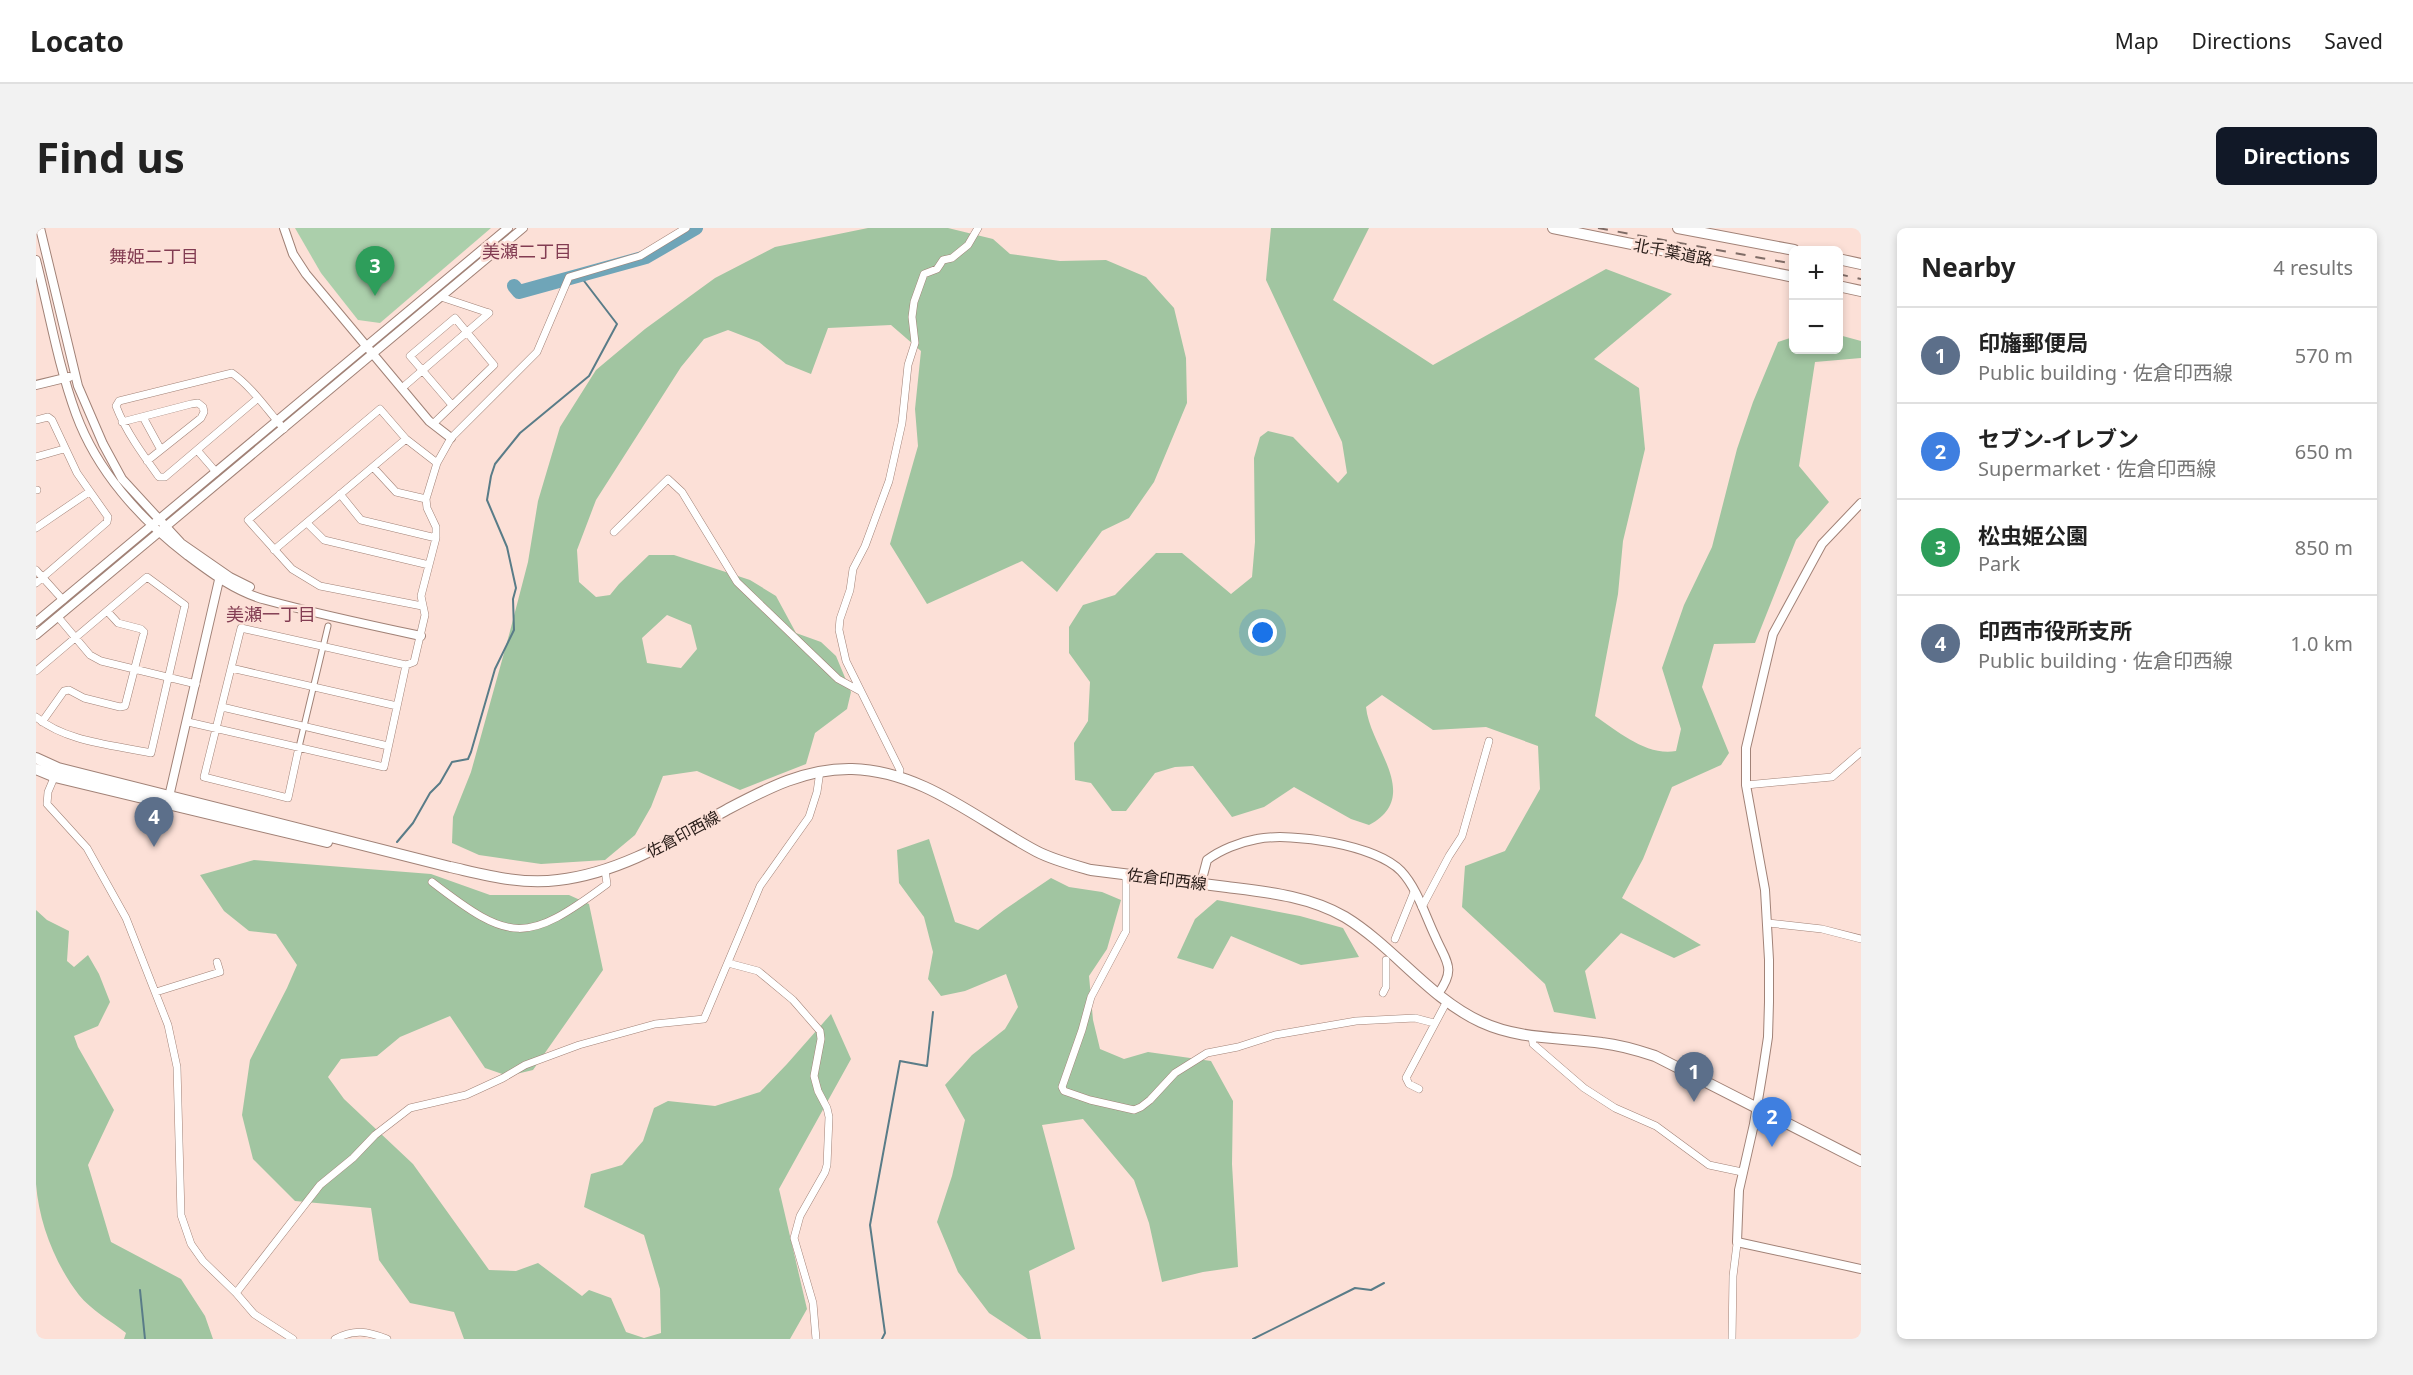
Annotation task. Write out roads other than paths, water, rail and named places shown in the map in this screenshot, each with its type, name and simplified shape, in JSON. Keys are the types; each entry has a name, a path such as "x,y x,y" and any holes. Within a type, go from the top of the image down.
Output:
{"main road":[{"name":"北千葉道路","path":"1553,228 1789,276"},
{"name":"北千葉道路","path":"1678,228 1789,249"},
{"path":"1843,260 1861,264"},
{"path":"1843,287 1861,291"},
{"name":"佐倉印西線","path":"36,758 56,772"},
{"name":"佐倉印西線","path":"36,769 169,800 329,843 498,878 532,881 557,881 605,870 638,858 774,785 798,776 820,771 851,769 900,777 950,799 1038,852 1083,868 1276,893 1328,908 1360,927 1442,997 1481,1022 1532,1036 1602,1043 1655,1056 1861,1161"}],"street":[{"path":"40,228 76,375 88,411 123,479 163,530 219,580 265,600 421,636"},
{"path":"284,228 293,254 306,274 433,424 451,438"},
{"path":"36,622 508,228"},
{"path":"36,635 523,228"},
{"path":"328,626 323,646 314,687 299,747 288,798 204,777 241,628 323,646 406,664 414,662 425,615 422,596 436,538 436,527 427,508 426,499 436,463 451,438 537,352 569,277 640,256 686,228"},
{"path":"900,777 900,770 846,661 839,630 840,619 850,590 853,569 866,546 889,481 902,423 908,365 915,343 912,317 914,302 924,274 938,269 943,260 952,258 968,245 978,228"},
{"path":"36,260 65,378 77,416 118,489 129,503 156,522"},
{"path":"402,388 489,313 441,297"},
{"path":"433,424 453,405 494,365 455,318 411,356 453,405"},
{"path":"257,399 165,477 159,477 147,461 122,422 116,406 118,401 232,373 257,399 284,429"},
{"path":"36,385 76,375"},
{"path":"122,422 191,404 198,403 203,407 204,412 201,418 147,461"},
{"path":"422,606 320,586 292,569 248,520 380,409 406,439 436,463"},
{"path":"36,420 48,417 52,420 64,449 89,492 108,517 107,522 39,580"},
{"path":"143,417 161,450"},
{"path":"274,550 406,439"},
{"path":"36,457 64,449"},
{"path":"197,450 216,472"},
{"path":"373,467 396,492 426,499"},
{"path":"614,532 668,479 682,492 737,582 838,679 860,691"},
{"path":"36,528 89,492"},
{"path":"340,494 361,520 436,538"},
{"path":"1732,1339 1733,1276 1742,1172 1754,1124 1768,1037 1768,923 1765,890 1746,784 1746,748 1773,634 1822,544 1861,503"},
{"path":"307,523 324,540 429,565"},
{"path":"163,530 214,567 280,603"},
{"path":"36,570 39,580 63,600"},
{"path":"36,672 147,577 185,605 151,753 79,738 42,722 36,717"},
{"path":"169,800 219,580"},
{"path":"42,722 64,691 69,690 84,698 120,707 126,706 144,632 141,629 118,623 107,611"},
{"path":"58,617 90,655 102,661 196,684"},
{"path":"188,722 384,767 406,664"},
{"path":"231,668 397,706"},
{"path":"222,707 388,747"},
{"path":"1422,907 1437,875 1462,836 1489,741"},
{"path":"1746,784 1832,777 1861,752"},
{"path":"236,1293 320,1185 404,1112 419,1106 466,1095 525,1065 579,1045 655,1024 704,1019 760,886 809,818 817,792 820,771"},
{"path":"56,772 48,792 47,804 87,848 94,859 129,926 156,992 173,1045 177,1067 183,1225 191,1244 203,1261 254,1314 293,1339"},
{"path":"1201,883 1207,860 1256,839 1295,838 1369,851 1402,872 1422,907 1448,966 1448,979 1434,1023 1406,1078 1409,1084 1419,1089"},
{"path":"432,882 461,904 492,923 515,929 526,929 545,924 607,884 605,870"},
{"path":"1126,875 1126,931 1091,998 1080,1039 1062,1087 1064,1091 1090,1100 1134,1110 1141,1107 1175,1073 1207,1053 1238,1047 1275,1035 1356,1021 1415,1018 1434,1023"},
{"path":"1395,939 1414,892"},
{"path":"1768,923 1822,929 1861,939"},
{"path":"1383,993 1386,987 1386,960"},
{"path":"156,992 220,972 217,962"},
{"path":"728,963 758,971 793,1000 820,1031 821,1039 813,1076 829,1117 827,1164 825,1172 800,1216 794,1238 813,1303 816,1339"},
{"path":"1532,1036 1533,1044 1592,1093 1616,1108 1656,1126 1709,1165 1742,1172"},
{"path":"1737,1244 1861,1269"},
{"path":"335,1339 353,1331 363,1331 387,1339"}],"waterway":[{"path":"514,286 519,292 646,257 696,228"},
{"path":"397,842 413,823 430,793 440,783 452,762 468,759 495,669 514,630 513,599 516,588 507,547 487,500 495,464 520,433 589,376 617,324 581,277"},
{"path":"882,1339 885,1333 870,1225 900,1061 927,1066 933,1012"},
{"path":"1253,1339 1355,1288 1371,1290 1384,1283"},
{"path":"140,1290 145,1339"}],"railway":[{"path":"1598,228 1789,263"},
{"path":"1843,275 1861,279"}],"place":[{"name":"松虫姫公園","path":"375,296"},
{"name":"印西市役所支所","path":"154,847"},
{"name":"印旛郵便局","path":"1694,1102"},
{"name":"セブン-イレブン","path":"1772,1147"}],"district":[{"name":"美瀬二丁目","path":"527,252"},
{"name":"舞姫二丁目","path":"154,257"},
{"name":"美瀬一丁目","path":"271,615"}]}
